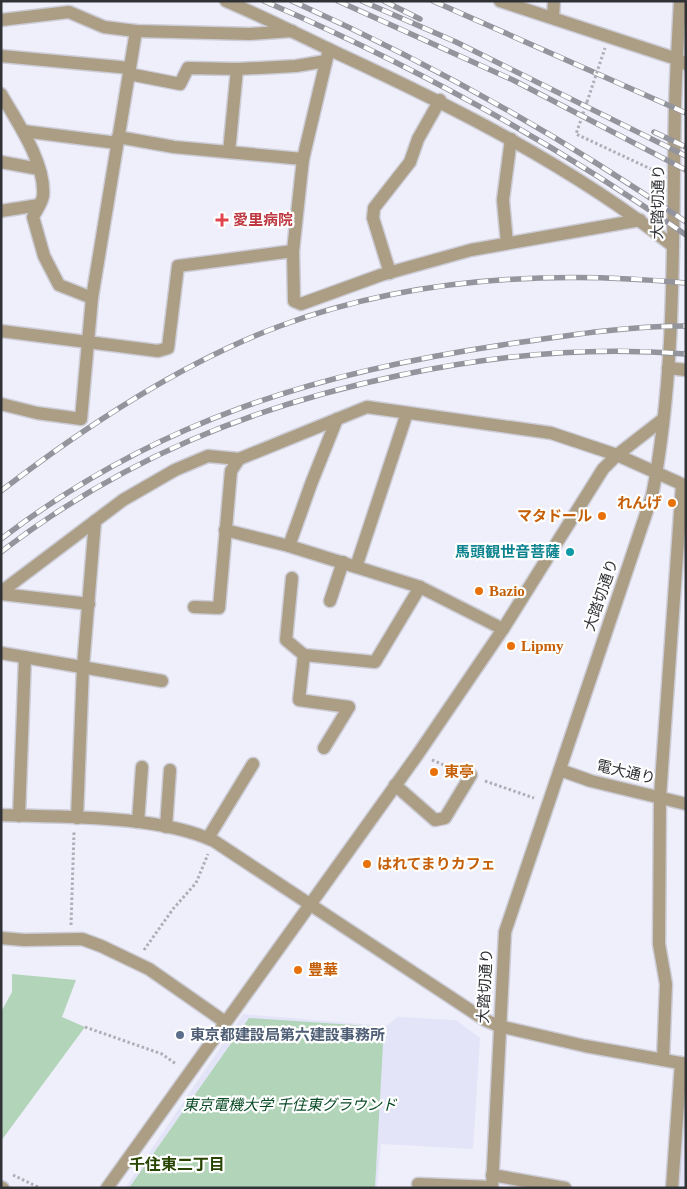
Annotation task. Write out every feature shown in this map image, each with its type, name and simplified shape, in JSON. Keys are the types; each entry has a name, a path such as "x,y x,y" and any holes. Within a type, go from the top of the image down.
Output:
{"street":[{"path":"226,1 292,31 328,55 440,100 512,140 640,220 673,246"},
{"path":"501,1 681,61"},
{"path":"554,1 554,18"},
{"name":"大踏切通り","path":"492,1183 505,932 652,496 657,472 668,368 682,44 680,1"},
{"path":"1,20 69,12 104,26 136,31 250,34 292,31"},
{"path":"1,404 37,414 81,419 92,298 136,31"},
{"path":"1,56 129,71 180,84 188,68 237,69 296,66 328,55"},
{"path":"328,55 303,158 293,251 294,301 301,304 390,273 471,250 559,236 640,220"},
{"path":"229,152 237,69"},
{"path":"1,94 23,131 39,169 43,197 33,217 44,256 59,285 92,298"},
{"path":"390,273 374,218 374,208 410,162 418,139 440,100"},
{"path":"23,131 303,158"},
{"path":"507,243 503,200 512,140"},
{"path":"1,162 39,169"},
{"path":"1,211 39,205"},
{"path":"1,331 158,351 168,348 178,266 293,251"},
{"path":"668,368 686,370"},
{"path":"1,593 123,500 175,470 208,456 239,459 367,407 551,433 617,455 684,486 660,797 659,944 666,984 663,1060"},
{"path":"356,567 406,413"},
{"path":"289,546 310,484 337,419"},
{"path":"107,1188 310,902 396,785 503,629 603,470 617,455 662,420"},
{"path":"194,606 219,608 231,471 239,459"},
{"path":"75,818 84,666 96,521"},
{"path":"225,530 289,546 420,587 503,629"},
{"path":"330,601 343,562"},
{"path":"292,578 286,640 304,655 375,662 420,587"},
{"path":"1,593 89,604"},
{"path":"1,653 162,681"},
{"path":"304,655 299,700 349,707 324,748"},
{"path":"19,816 25,657"},
{"path":"211,839 253,764"},
{"path":"138,822 142,767"},
{"path":"166,827 170,770"},
{"name":"電大通り","path":"560,770 591,782 686,804"},
{"path":"396,785 435,820 439,821 444,818 470,775"},
{"path":"1,815 138,822 198,833 211,839 310,902 486,1020 500,1026 585,1046 683,1063 672,1188"},
{"path":"1,938 24,940 71,938 82,939 101,946 149,969 225,1022"},
{"path":"418,1184 492,1183 565,1188"}],"path":[{"path":"605,48 576,134 653,170"},
{"path":"71,938 75,818"},
{"path":"136,962 173,909 196,883 211,839"},
{"path":"85,1027 162,1054 188,1073"},
{"path":"10,1174 40,1188"}],"shaded area":[{"name":"東京電機大学 千住東グラウンド","path":"243,1014 386,1026 398,1017 456,1020 480,1038 473,1149 381,1144 377,1188 125,1188"},
{"path":"686,1082 686,1188 678,1188"}],"green space":[{"path":"12,974 76,980 62,1017 85,1027 1,1141 1,1012 12,992"},
{"name":"東京電機大学 千住東グラウンド","path":"249,1018 384,1027 375,1188 129,1188"}],"railway":[{"path":"264,1 374,51 481,107 585,168 686,235"},
{"path":"292,1 394,50 494,102 591,160 686,222"},
{"path":"338,1 513,80 686,170"},
{"path":"362,1 456,42 686,156"},
{"path":"384,1 420,19"},
{"path":"433,1 686,113"},
{"path":"654,132 686,147"},
{"path":"1,491 100,421 171,377 244,341 280,326 329,310 379,297 429,288 531,278 583,277 686,283"},
{"path":"1,539 59,498 118,463 177,434 239,409 302,388 366,371 502,345 617,330 686,326"},
{"path":"1,552 47,519 94,489 141,463 190,440 241,420 293,403 401,375 507,357 614,351 686,354"}],"place":[{"name":"愛里病院","path":"222,220"},
{"name":"れんげ","path":"672,503"},
{"name":"マタドール","path":"602,516"},
{"name":"馬頭観世音菩薩","path":"570,552"},
{"name":"Bazio","path":"479,591"},
{"name":"Lipmy","path":"511,646"},
{"name":"東亭","path":"434,772"},
{"name":"はれてまりカフェ","path":"367,864"},
{"name":"豊華","path":"298,970"},
{"name":"東京都建設局第六建設事務所","path":"180,1035"}],"district":[{"name":"千住東二丁目","path":"177,1164"}]}
